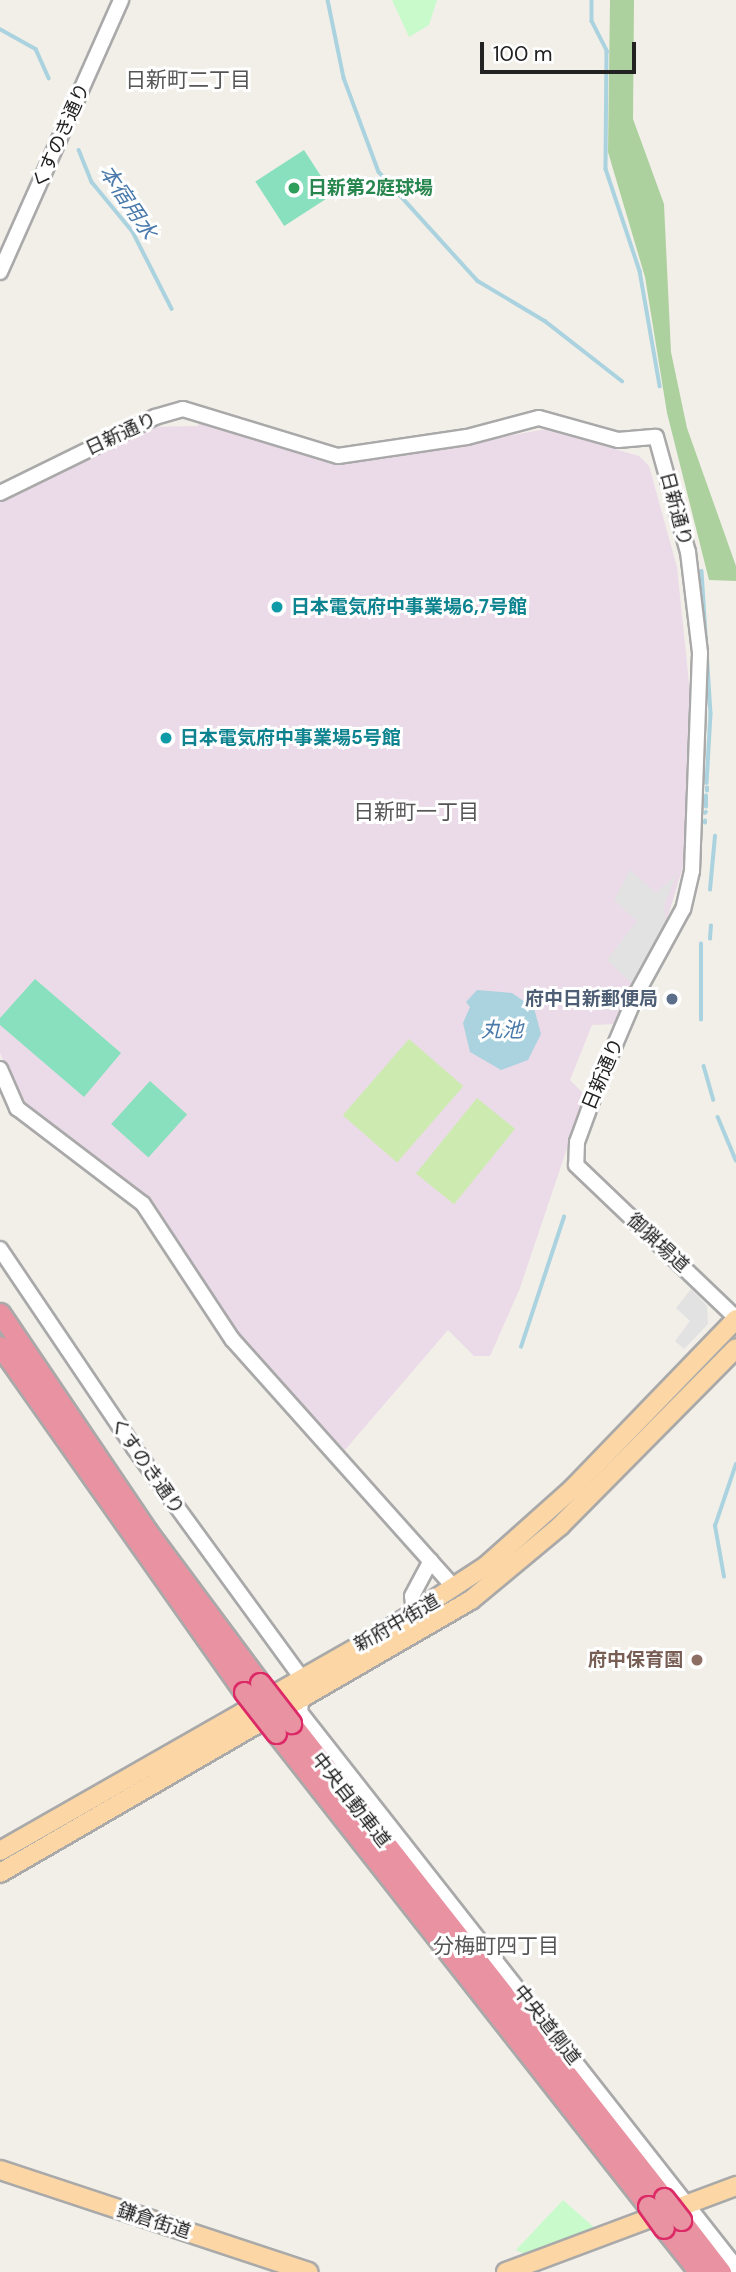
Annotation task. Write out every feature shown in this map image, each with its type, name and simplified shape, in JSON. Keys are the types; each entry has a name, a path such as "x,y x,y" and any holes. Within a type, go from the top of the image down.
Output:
{"highway":[{"name":"中央自動車道","path":"0,1314 148,1531 260,1683 722,2272"},
{"name":"中央自動車道","path":"0,1346 244,1692 699,2272"}],"main road":[{"name":"新府中街道","path":"0,1851 455,1588 540,1520 736,1318"},
{"name":"新府中街道","path":"0,1873 430,1627 516,1565 736,1348"},
{"name":"鎌倉街道","path":"0,2170 309,2272"},
{"path":"506,2272 736,2186"}],"street":[{"name":"くすのき通り","path":"0,272 121,0"},
{"name":"日新通り","path":"0,493 155,416 183,410 216,415 338,456 467,438 539,418 618,440 656,437 688,552 700,653 692,871 683,909 637,993 580,1129 577,1171"},
{"path":"0,1069 17,1108 143,1204 232,1339 455,1588"},
{"name":"御猟場道","path":"577,1171 736,1318"},
{"name":"くすのき通り","path":"0,1249 134,1448 302,1678"},
{"path":"414,1614 412,1597 431,1560"},
{"path":"300,1702 302,1678"},
{"name":"中央道側道","path":"300,1702 300,1712 736,2267"}],"shaded area":[{"path":"200,421 337,461 384,459 546,429 639,456 649,466 677,567 691,702 684,863 667,920 615,1024 592,1025 570,1080 585,1095 520,1288 490,1356 474,1356 448,1330 345,1450 236,1336 105,1167 20,1101 0,1053 0,499 148,427 198,426"},
{"path":"630,870 656,893 676,875 664,906 666,921 631,983 607,960 637,921 614,900"},
{"path":"691,1289 707,1306 708,1324 684,1349 675,1341 690,1321 676,1308"}],"green space":[{"path":"392,0 437,0 429,25 409,37"},
{"path":"610,0 634,0 633,119 664,204 671,352 687,428 736,566 736,581 709,580 667,413 645,277 608,152"},
{"name":"日新第2庭球場","path":"304,150 333,194 284,226 255,182"},
{"path":"35,979 121,1053 84,1097 0,1025 0,1018"},
{"path":"409,1039 463,1086 397,1162 343,1115"},
{"path":"150,1081 187,1114 148,1158 111,1124"},
{"path":"477,1098 515,1129 454,1204 416,1173"},
{"path":"563,2200 597,2230 526,2255 516,2250"}],"water":[{"name":"丸池","path":"477,990 512,993 534,1008 541,1034 528,1060 501,1070 470,1052 463,1023 470,1007 466,1002"}],"waterway":[{"path":"328,0 344,78 379,172 478,281 545,321 622,381"},
{"path":"592,0 592,21 607,51 606,169 640,271 660,386"},
{"name":"本宿用水","path":"0,29 36,49 49,78"},
{"name":"本宿用水","path":"79,150 92,182 133,232 172,309"},
{"path":"702,571 711,714 707,783"},
{"path":"706,796 706,807"},
{"path":"710,890 715,836"},
{"path":"710,939 711,926"},
{"path":"701,944 701,1020"},
{"path":"704,1066 714,1100"},
{"path":"718,1117 736,1160"},
{"path":"521,1347 564,1217"},
{"path":"724,1577 715,1526 736,1464"}],"place":[{"name":"日新第2庭球場","path":"294,188"},
{"name":"日本電気府中事業場6,7号館","path":"277,607"},
{"name":"日本電気府中事業場5号館","path":"166,738"},
{"name":"府中日新郵便局","path":"672,999"},
{"name":"府中保育園","path":"697,1660"}],"district":[{"name":"日新町二丁目","path":"188,80"},
{"name":"日新町一丁目","path":"416,812"},
{"name":"分梅町四丁目","path":"496,1946"}]}
